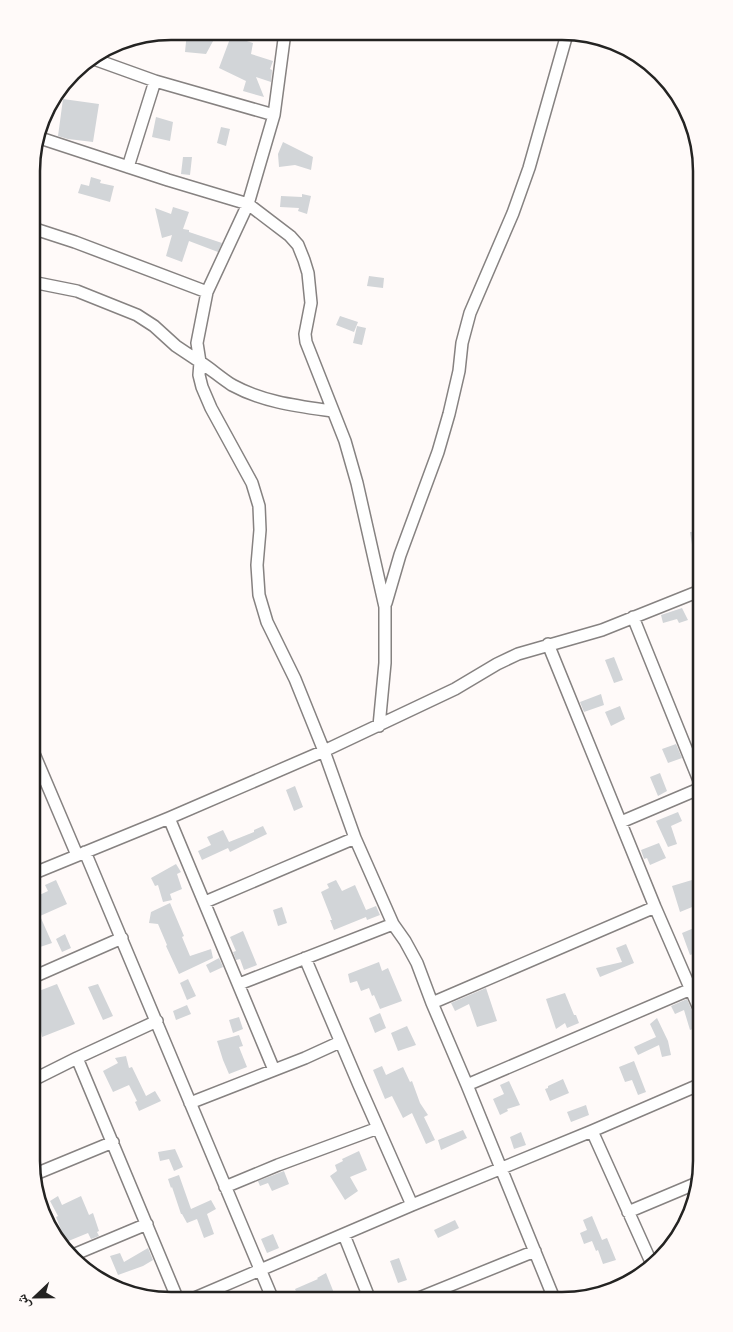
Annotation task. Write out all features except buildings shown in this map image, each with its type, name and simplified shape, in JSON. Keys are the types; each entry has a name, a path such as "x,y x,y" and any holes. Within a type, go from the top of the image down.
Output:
{"street":[{"path":"284,40 274,115 248,204 207,292 197,343 200,362 199,375 211,408 252,482 259,506 258,585 267,622 295,680 356,838 393,924 417,963 551,1292"},
{"path":"385,607 400,555 438,452 459,371 462,343 470,313 513,213 529,168 565,40"},
{"path":"99,61 155,81 274,115"},
{"path":"128,167 155,81"},
{"path":"44,139 248,204 294,240 308,272 311,303 305,334 306,342 345,441 358,483 385,607 385,663 379,726"},
{"path":"40,231 207,292"},
{"path":"40,284 77,291 132,313 154,326 176,346 232,384 257,396 277,403 332,411"},
{"path":"40,871 169,818 324,751 455,689 518,654 602,630 693,594"},
{"path":"633,617 693,768"},
{"path":"548,644 655,906 693,993"},
{"path":"40,765 122,938 269,1292"},
{"path":"621,822 693,791"},
{"path":"169,818 274,1070"},
{"path":"205,902 356,838"},
{"path":"432,1003 655,906"},
{"path":"239,984 393,924"},
{"path":"40,974 122,938"},
{"path":"305,958 412,1205"},
{"path":"467,1085 691,989"},
{"path":"40,1076 157,1021"},
{"path":"190,1103 340,1042"},
{"path":"77,1058 175,1292"},
{"path":"209,1292 693,1088"},
{"path":"225,1187 378,1128"},
{"path":"592,1131 649,1260"},
{"path":"40,1172 112,1142"},
{"path":"628,1212 690,1186"},
{"path":"77,1253 147,1224"},
{"path":"344,1235 367,1292"},
{"path":"434,1292 535,1251"}]}
